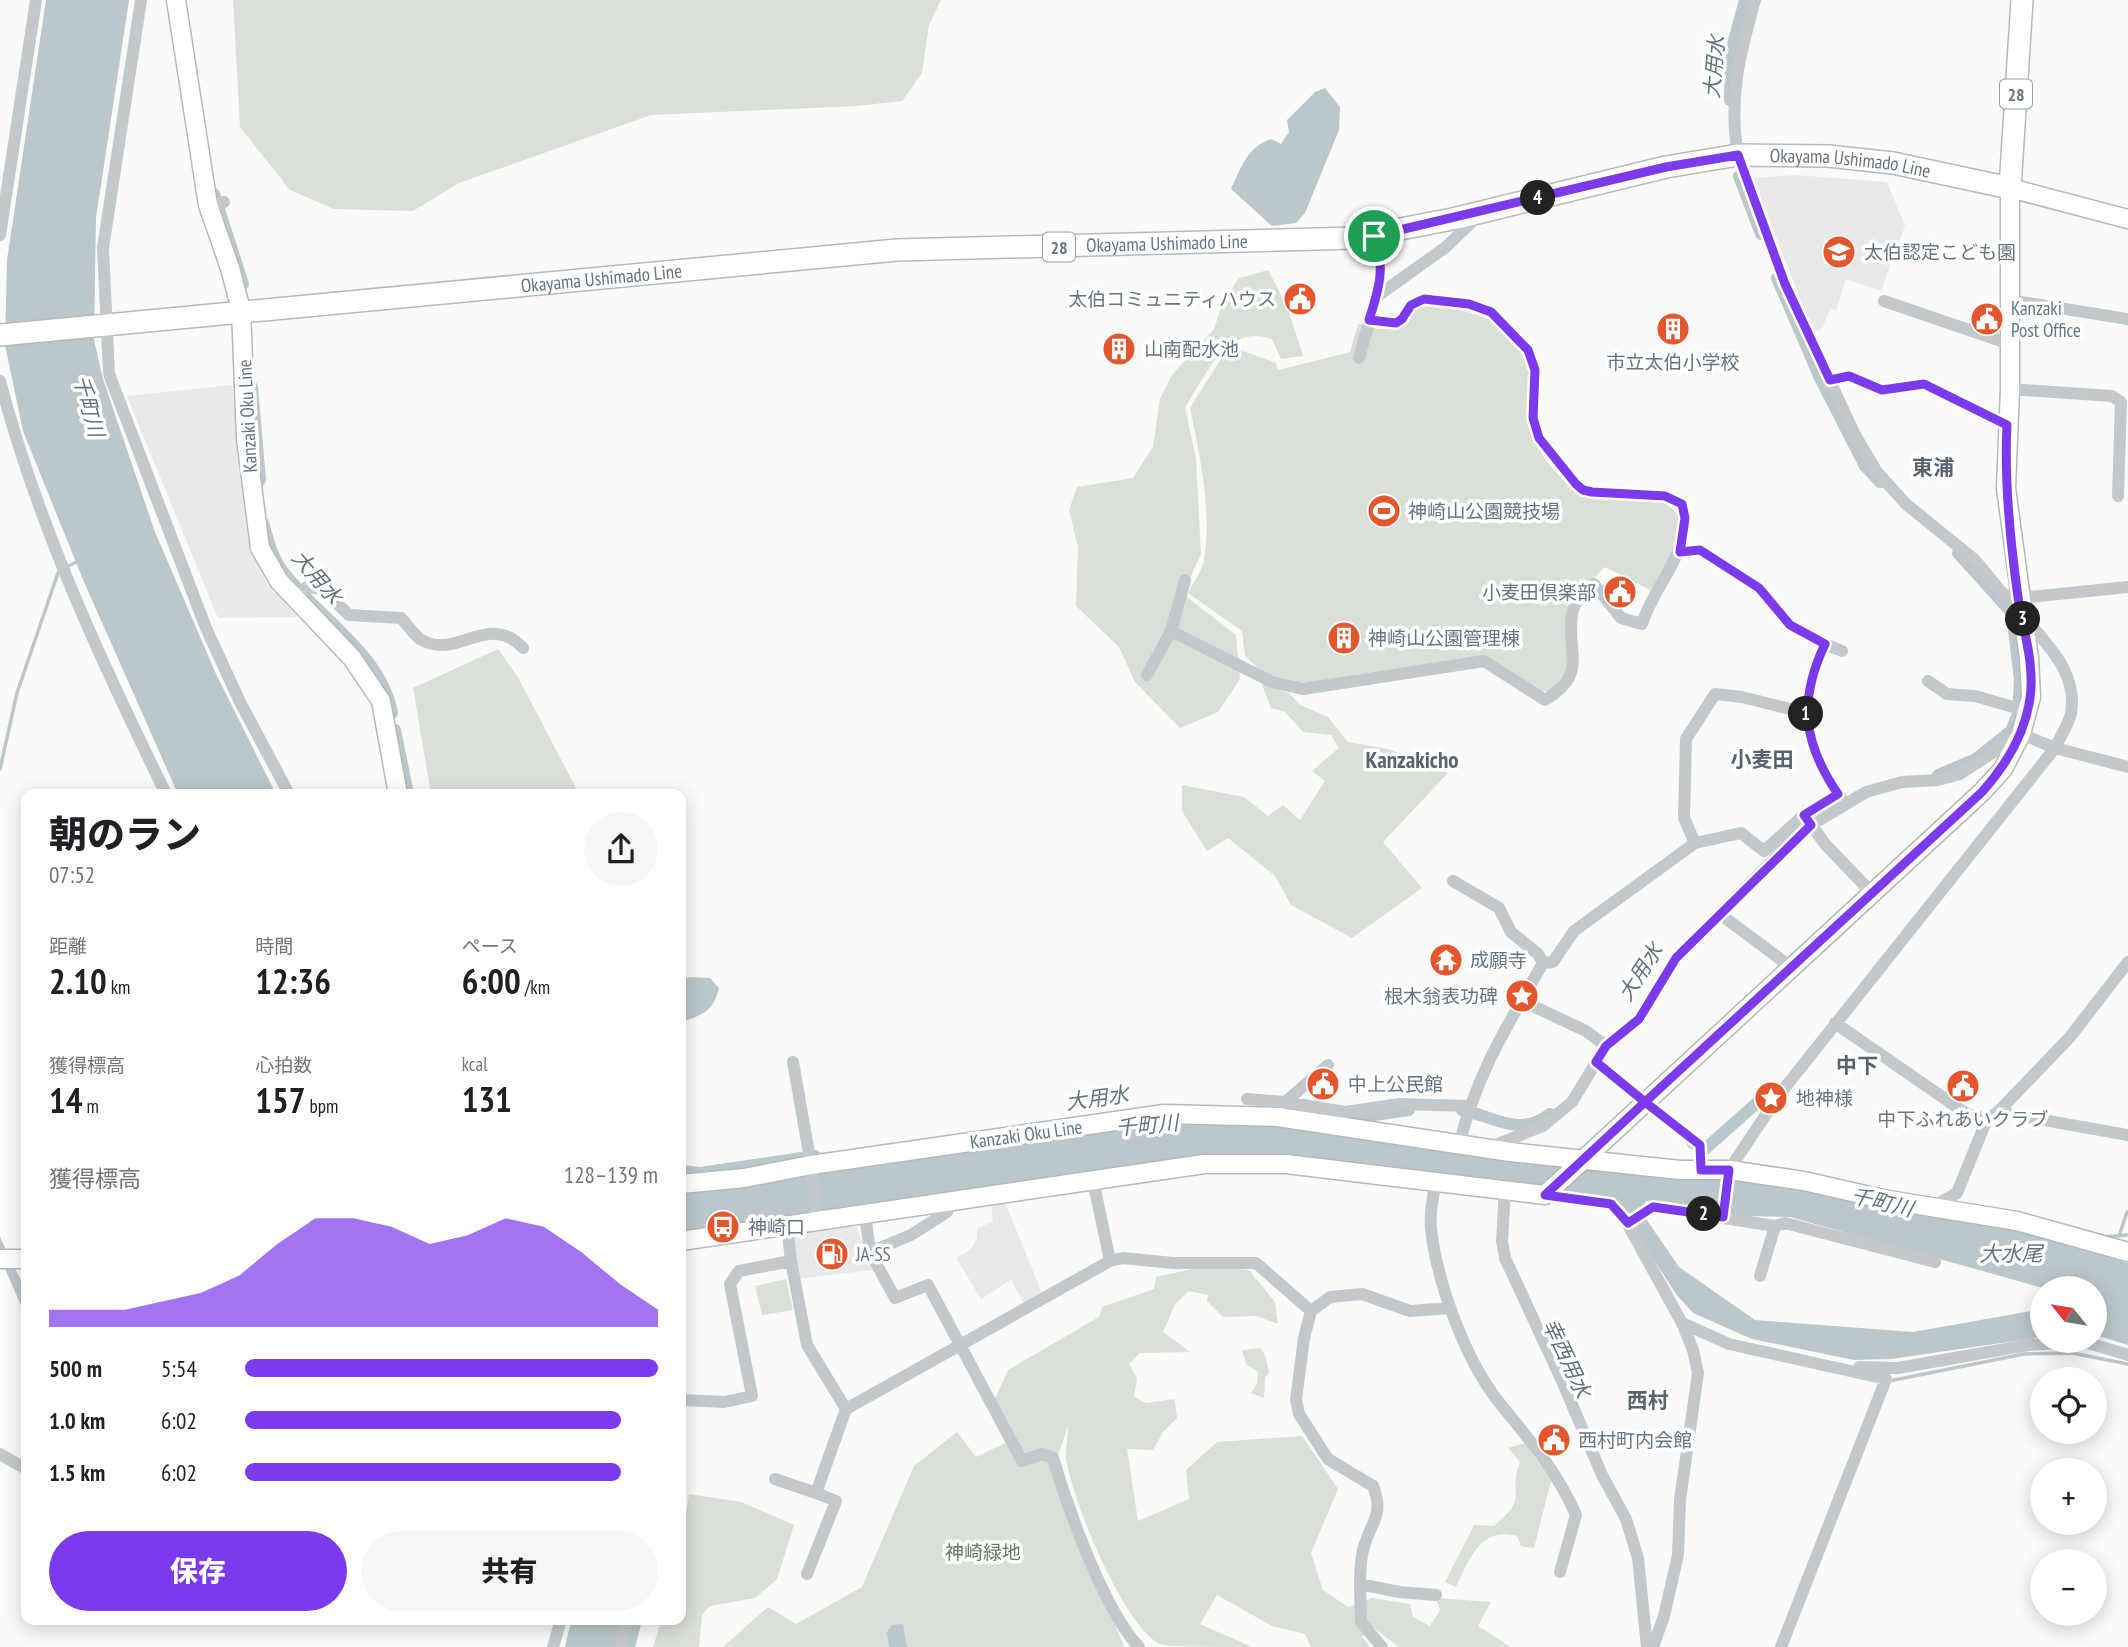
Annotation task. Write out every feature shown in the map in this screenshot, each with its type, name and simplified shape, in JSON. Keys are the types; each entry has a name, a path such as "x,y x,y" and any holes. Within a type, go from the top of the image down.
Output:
{"main road":[{"name":"Kanzaki Oku Line","path":"176,0 216,203 241,310 246,438 256,526 267,565 300,593 381,701 397,789"},
{"name":"28","path":"2010,188 2022,0"},
{"name":"Okayama Ushimado Line","path":"1,335 241,310 897,250 1172,245 1374,236 1666,167 1738,155 1828,156 1894,163 2010,188"},
{"path":"686,1240 817,1218 865,1214 1204,1164 1243,1162 1505,1190 1549,1191 1982,792 2003,769 2021,734 2021,710 2031,697 2029,658 2006,488 2010,389 2010,188 2128,219"},
{"name":"Kanzaki Oku Line","path":"686,1184 744,1178 810,1162 1164,1114 1281,1109 1459,1144 1578,1163 1729,1173 1934,1206 2017,1221 2128,1252"},
{"path":"0,1259 21,1259"}],"street":[{"path":"0,235 36,0"},
{"path":"141,0 103,248 103,324 109,374 174,550 240,702 286,789"},
{"path":"1723,1214 1729,1173 1779,1094 1837,1025 2055,748 2071,714 2071,682 2052,649 2020,607 2004,595 1975,560 1906,505 1877,472 1854,433 1785,284 1738,155 1735,136 1736,67 1755,0"},
{"path":"1376,297 1458,237 1483,211"},
{"path":"1359,358 1382,279 1380,252 1374,236"},
{"path":"1171,631 1272,682 1303,689 1484,661 1545,700 1563,689 1575,664 1572,613 1576,603 1594,584 1622,618 1642,624 1649,599 1668,576 1680,552 1685,518 1682,504 1665,496 1583,490 1539,438 1533,418 1535,370 1528,350 1491,312 1469,304 1424,299 1411,305 1396,323 1369,320"},
{"path":"2009,300 2128,319"},
{"path":"1884,301 2010,344"},
{"path":"1830,380 1849,376 1882,390 1924,384 2007,425"},
{"path":"0,382 28,481 63,569 164,789"},
{"path":"2010,389 2112,396 2121,402 2118,496"},
{"path":"1680,552 1700,550 1759,588 1790,625 1842,651"},
{"path":"1147,675 1171,631 1185,580"},
{"path":"2020,607 2128,587"},
{"path":"300,593 321,589 349,615 401,618 418,638 434,644 452,645 489,632 505,634 523,648"},
{"path":"1825,644 1815,665 1806,713 1818,764 1842,800"},
{"path":"1928,681 1947,694 1975,696 2021,710"},
{"path":"1695,843 1684,818 1686,739 1715,694 1742,697 1806,713"},
{"path":"1487,1149 1551,1121 1572,1102 1596,1062 1603,1044 1639,1019 1676,958 1721,915 1769,856 1808,820 1842,800 1866,792 1902,782 1938,780 1960,774 2021,734 2055,748 2128,767"},
{"path":"1808,820 1825,844 1872,893"},
{"path":"1544,963 1553,962 1574,930 1695,843 1741,832 1769,856"},
{"path":"1453,881 1499,908 1511,932 1538,954 1544,963"},
{"path":"1721,915 1791,967"},
{"path":"1934,1206 1957,1193 1993,1115 2070,1037 2128,962"},
{"path":"1459,1144 1468,1106 1483,1070 1544,963"},
{"path":"1522,1001 1586,1031 1603,1044"},
{"path":"1837,1025 1967,1114 1993,1115 2128,1135"},
{"path":"793,1062 817,1218"},
{"path":"1596,1062 1700,1147 1701,1170"},
{"path":"1281,1109 1328,1065"},
{"path":"1247,1100 1281,1109 1345,1112 1400,1104 1468,1106"},
{"path":"1093,1180 1110,1261"},
{"path":"1435,1181 1430,1226 1440,1282 1450,1308 1489,1387 1554,1471 1576,1515 1560,1572"},
{"path":"1505,1190 1502,1241 1505,1258 1562,1381 1601,1475 1626,1519 1638,1558 1647,1647"},
{"path":"1549,1191 1611,1204 1629,1223 1682,1323 1696,1363 1697,1391 1680,1500 1678,1555 1664,1616 1653,1647"},
{"path":"870,1252 911,1235 947,1212 950,1201"},
{"path":"1629,1223 1653,1207 1723,1214 1775,1226 1785,1223 1935,1262"},
{"path":"865,1214 870,1252 895,1298 928,1285 1022,1461 1042,1454 1053,1458 1068,1506 1115,1611 1139,1647"},
{"path":"787,1225 807,1345 846,1409"},
{"path":"1760,1276 1775,1226"},
{"path":"816,1493 846,1409 1110,1261 1124,1258 1172,1263 1256,1263 1311,1311"},
{"path":"686,1400 724,1402 751,1396 730,1284 739,1271 791,1261"},
{"path":"1382,1647 1361,1622 1360,1584 1362,1554 1379,1512 1379,1503 1373,1486 1328,1459 1299,1413 1296,1400 1304,1338 1311,1311 1330,1297 1362,1294 1410,1311 1450,1308"},
{"path":"1682,1323 1729,1344 1886,1378 1781,1647"},
{"path":"1824,1366 1898,1368 2028,1345 2085,1342 2128,1355"},
{"path":"0,1454 21,1466"},
{"path":"775,1479 836,1501 807,1573"},
{"path":"1360,1584 1399,1592 1436,1595"},
{"path":"553,1647 560,1625"},
{"path":"620,1647 626,1625"}],"shaded area":[{"name":"太伯認定こども園","path":"1795,175 1887,182 1905,226 1881,291 1846,279 1836,311 1831,308 1821,330 1813,331 1753,178"},
{"path":"232,385 248,540 266,583 298,617 218,618 127,396"},
{"path":"1005,1202 1042,1293 1025,1305 1011,1280 981,1299 956,1258 971,1249 977,1238 977,1229 993,1221 991,1204"},
{"name":"JA-SS","path":"856,1226 872,1270 798,1279 794,1238 798,1234"}],"green space":[{"path":"233,0 941,0 929,25 922,73 902,101 856,106 651,115 459,183 413,211 334,209 290,190 240,127"},
{"path":"1268,270 1287,306 1303,356 1281,359 1272,339 1256,336 1242,338 1219,355 1185,407 1196,459 1201,554 1183,594 1236,635 1240,679 1218,712 1180,728 1135,682 1119,647 1076,606 1078,547 1069,510 1077,487 1133,478 1153,447 1160,399 1172,375 1214,329 1223,302 1239,278"},
{"path":"1432,305 1479,316 1506,330 1517,341 1531,371 1527,413 1529,424 1545,458 1561,478 1579,492 1606,499 1649,499 1662,502 1672,509 1681,520 1670,562 1650,590 1605,567 1568,603 1567,672 1550,691 1539,691 1485,658 1358,674 1322,682 1295,683 1263,673 1245,656 1242,631 1188,593 1203,563 1207,522 1201,464 1190,408 1229,346 1276,363 1278,370 1350,352 1358,324 1377,329 1403,325 1416,307"},
{"path":"498,649 519,679 576,789 430,789 413,688"},
{"path":"1261,682 1289,693 1300,705 1328,717 1348,742 1388,749 1448,773 1383,842 1422,888 1352,938 1291,905 1275,876 1228,838 1207,851 1182,811 1182,785 1244,797 1268,816 1283,805 1300,820 1325,781 1312,771 1339,748 1331,735 1303,732 1285,712 1271,708"},
{"name":"神崎緑地","path":"1207,1266 1249,1270 1275,1302 1278,1324 1256,1316 1223,1317 1207,1301 1208,1295 1189,1291 1175,1304 1163,1332 1190,1352 1140,1353 1129,1364 1137,1378 1134,1397 1146,1403 1175,1399 1177,1418 1163,1432 1153,1450 1127,1449 1138,1521 1189,1499 1186,1470 1217,1442 1302,1436 1338,1489 1311,1553 1323,1590 1348,1607 1372,1598 1410,1604 1413,1617 1430,1626 1440,1610 1436,1598 1491,1602 1478,1626 1511,1647 1399,1647 1374,1628 1362,1637 1370,1647 1311,1647 1305,1634 1272,1626 1217,1595 1200,1624 1252,1647 1162,1645 1147,1634 1132,1616 1103,1564 1080,1507 1067,1464 1068,1427 1054,1466 1124,1647 723,1647 768,1607 796,1624 862,1587 914,1466 957,1432 976,1457 1007,1442 995,1399 1008,1370 1099,1317 1102,1307 1154,1289 1156,1277"},
{"path":"786,1279 793,1310 762,1315 755,1286"},
{"path":"1260,1348 1265,1355 1269,1372 1265,1378 1264,1398 1251,1393 1257,1384 1258,1372 1246,1364 1242,1350"},
{"path":"1525,1443 1551,1481 1534,1548 1521,1546 1517,1536 1494,1536 1485,1541 1471,1556 1456,1587 1445,1582 1474,1525 1494,1526 1515,1502 1520,1462 1508,1448"},
{"path":"689,1494 741,1502 794,1525 777,1579 755,1598 710,1606 702,1615 699,1647 653,1647 660,1625 686,1625 686,1514"}],"water":[{"name":"千町川","path":"46,0 129,0 96,218 94,340 103,379 155,532 216,674 274,789 176,789 84,582 23,431 5,345 7,260"},
{"path":"1325,88 1340,107 1339,130 1305,213 1296,223 1272,226 1231,189 1250,153 1271,139 1281,144 1289,132 1287,120 1315,92"},
{"path":"686,978 710,978 719,988 714,1002 706,1011 686,1020"},
{"path":"1158,1119 1270,1122 1728,1176 2017,1229 2128,1263 2128,1345 2107,1339 2107,1276 2030,1276 2030,1284 1790,1217 1745,1216 1646,1201 1640,1210 1679,1267 1755,1320 1913,1332 2030,1311 2030,1339 1891,1359 1854,1360 1752,1339 1693,1313 1676,1294 1614,1198 1427,1171 1256,1154 1202,1156 1151,1162 686,1231 686,1191"},
{"path":"0,1237 21,1281 21,1305 0,1257"},
{"path":"903,1624 907,1647 889,1647 887,1632 892,1625"},
{"path":"570,1625 623,1625 616,1647 565,1647"}],"waterway":[{"name":"大用水","path":"1730,100 1731,52 1745,0"},
{"name":"大用水","path":"1739,176 1761,234"},
{"name":"大用水","path":"214,194 243,284"},
{"name":"大用水","path":"1777,278 1820,378 1865,466 1880,482"},
{"name":"大用水","path":"252,387 260,480"},
{"name":"大用水","path":"263,523 280,567 298,590 362,654 385,691 392,713"},
{"name":"大用水","path":"1938,775 1976,759 2011,731 2018,714 2020,680 2012,613 1958,553"},
{"path":"66,567 81,560"},
{"path":"0,769 17,693 59,570"},
{"name":"大用水","path":"395,730 407,789"},
{"path":"1693,1143 1705,1149 1767,1094 1776,1096"},
{"name":"大用水","path":"1271,1108 1346,1119 1409,1110"},
{"name":"大用水","path":"1462,1110 1517,1125 1539,1121 1550,1114"},
{"name":"大用水","path":"686,1172 700,1173 815,1156"},
{"path":"2119,1236 2127,1212"},
{"path":"2072,1228 2088,1232"},
{"path":"2102,1237 2128,1235"},
{"path":"1889,1381 2024,1354 2072,1353 2128,1364"},
{"name":"幸西用水","path":"629,1647 635,1625"}],"place":[{"name":"太伯認定こども園","path":"1839,252"},
{"name":"太伯コミュニティハウス","path":"1300,299"},
{"name":"Kanzaki Post Office","path":"1987,319"},
{"name":"市立太伯小学校","path":"1673,329"},
{"name":"山南配水池","path":"1119,349"},
{"name":"神崎山公園競技場","path":"1384,511"},
{"name":"小麦田倶楽部","path":"1620,592"},
{"name":"神崎山公園管理棟","path":"1344,638"},
{"name":"成願寺","path":"1446,960"},
{"name":"根木翁表功碑","path":"1522,996"},
{"name":"中上公民館","path":"1323,1084"},
{"name":"中下ふれあいクラブ","path":"1963,1086"},
{"name":"地神様","path":"1771,1098"},
{"name":"神崎口","path":"723,1227"},
{"name":"JA-SS","path":"832,1254"},
{"name":"西村町内会館","path":"1554,1440"}],"district":[{"name":"東浦","path":"1933,467"},
{"name":"Kanzakicho","path":"1412,759"},
{"name":"小麦田","path":"1762,759"},
{"name":"中下","path":"1857,1065"},
{"name":"西村","path":"1648,1400"}],"route":[{"path":"1374,236 1380,252 1382,279 1369,320 1396,323 1411,305 1424,299 1469,304 1491,312 1507,325 1528,350 1535,370 1533,418 1539,438 1576,484 1583,490 1592,492 1665,496 1682,504 1685,518 1680,552 1700,550 1759,588 1769,604 1790,625 1825,644 1815,665 1806,713 1818,764 1838,794 1804,815 1811,825 1676,958 1639,1019 1606,1046 1596,1062 1645,1102 1545,1195 1611,1204 1628,1223 1653,1207 1723,1217 1729,1170 1701,1170 1700,1145 1645,1102 1982,792 2003,769 2021,734 2031,697 2029,658 2006,488 2007,425 1953,395 1924,384 1882,390 1849,376 1830,380 1785,284 1738,155 1666,167 1374,236"}],"water label":[{"name":"大水尾","path":"2011,1253"}]}
